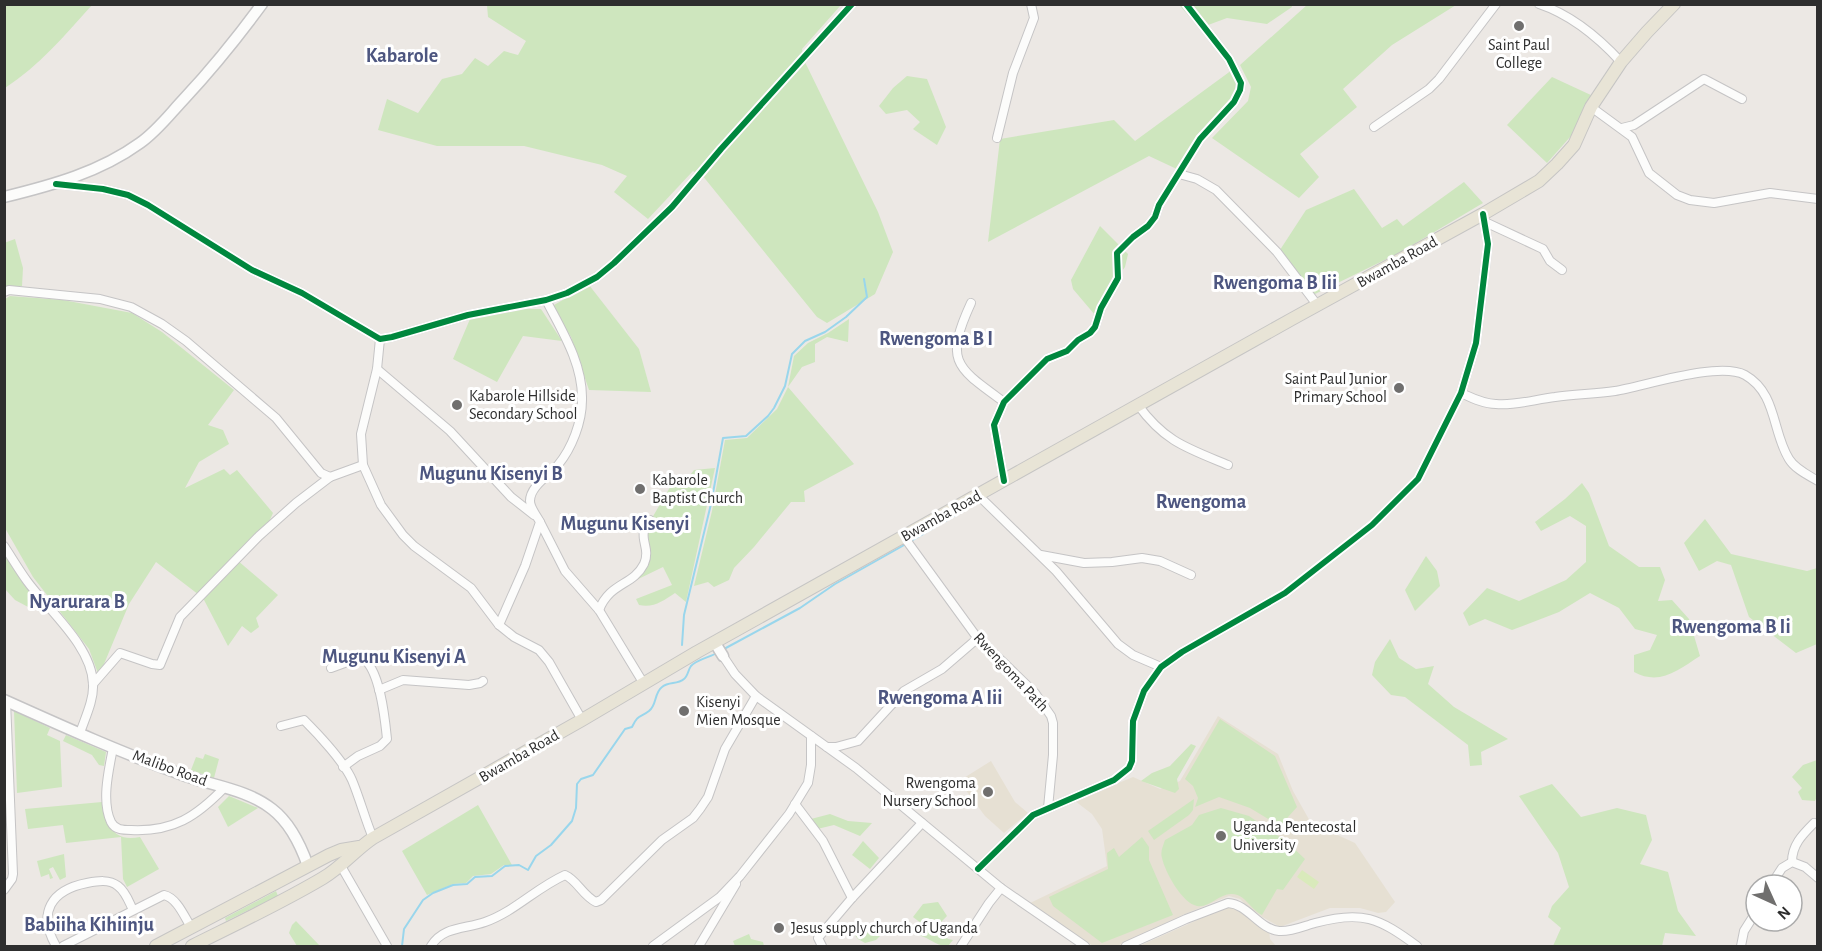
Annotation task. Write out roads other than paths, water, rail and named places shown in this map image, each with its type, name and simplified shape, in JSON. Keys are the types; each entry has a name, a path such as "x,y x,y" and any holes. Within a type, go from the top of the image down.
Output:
{"main road":[{"name":"Bwamba Road","path":"192,946 323,878 341,866 373,838 715,643 1138,405 1484,218 1539,181 1557,165 1574,145 1591,106 1621,62 1674,4"},
{"name":"Bwamba Road","path":"156,946 308,866 341,850 360,847"},
{"path":"212,916 220,932"}],"street":[{"path":"4,197 56,184 98,167 123,154 158,128 234,42 262,4"},
{"path":"56,184 103,189 128,195 156,210 217,250 252,270 302,292 380,339 468,315 546,300 567,293 597,276 664,216 852,4"},
{"path":"998,138 1013,73 1034,18 1031,4"},
{"path":"1004,481 994,425 1004,402 1047,359 1067,351 1095,327 1101,308 1118,278 1117,253 1155,217 1159,205 1200,139 1234,102 1240,90 1241,83 1229,59 1186,4"},
{"path":"1374,127 1429,89 1439,79 1496,4"},
{"path":"1539,4 1561,12 1600,39 1621,62"},
{"path":"1622,128 1634,125 1704,79 1742,99"},
{"path":"1591,106 1622,128 1636,142 1649,173 1677,195 1690,200 1714,203 1770,193 1818,199"},
{"path":"1179,174 1197,179 1216,189 1277,252 1318,306"},
{"path":"1484,218 1543,249 1550,261 1562,270"},
{"path":"978,869 1027,820 1048,807 1114,780 1129,768 1132,761 1132,721 1144,691 1161,667 1182,652 1285,593 1372,525 1418,479 1461,393 1476,343 1488,244 1484,218"},
{"path":"4,292 9,290 100,299 131,307 162,324 174,331 276,418 312,464 321,473 330,477"},
{"path":"546,300 577,366 582,387 582,402 578,424 565,454 559,464 532,493 530,501 559,561 571,580 599,610 644,684"},
{"path":"971,303 955,349 957,361 976,382 1004,402"},
{"path":"380,339 377,369 361,434 363,465 381,504 403,535 433,562 471,588 499,625 514,637 539,650 549,662 582,720"},
{"path":"377,369 450,431 511,497 538,519"},
{"path":"1461,393 1489,403 1511,404 1616,391 1704,372 1733,372 1744,375 1762,390 1769,403 1787,457 1796,467 1818,481"},
{"path":"1138,405 1154,425 1174,442 1228,465"},
{"path":"93,684 120,653 160,665 180,617 260,536 330,477 363,465"},
{"path":"978,495 1063,578 1118,644 1133,655 1161,667"},
{"path":"499,625 525,566 538,519"},
{"path":"599,610 608,594 633,578 645,561 646,548 643,534 650,520"},
{"name":"Rwengoma Path","path":"904,537 978,638 1035,693 1053,720 1053,755 1048,807"},
{"path":"4,546 28,582 57,615 85,656 93,684 92,696 80,733"},
{"path":"1040,555 1083,563 1142,558 1160,561 1191,575"},
{"path":"826,746 836,747 858,741 904,691 942,669 978,638"},
{"path":"715,643 735,674 756,696 826,746 1001,888 1085,946"},
{"path":"331,668 361,657 370,663 379,690 387,741 343,767"},
{"path":"379,690 403,680 469,685 483,681"},
{"path":"432,946 441,935 497,918 565,875 572,879 591,900 596,902 602,900 662,840 693,818 700,809 708,796 725,749 756,696"},
{"path":"4,890 14,874 5,700"},
{"name":"Malibo Road","path":"5,700 113,748 263,803 274,810 295,837 308,866"},
{"path":"281,726 304,720 324,742 351,780 373,838"},
{"path":"653,946 720,897 740,876 795,804 808,783 811,765 811,736"},
{"path":"113,748 107,805 111,823 121,830 164,829 197,813 225,788"},
{"path":"795,804 823,841 852,898"},
{"path":"822,946 818,938 922,823"},
{"path":"1792,862 1793,849 1814,823"},
{"path":"1792,862 1805,867 1818,878"},
{"path":"1779,873 1792,862"},
{"path":"341,866 387,946"},
{"path":"699,946 740,876"},
{"path":"56,946 48,928 49,908 53,899 67,889 84,883 109,881 120,887 133,910"},
{"path":"961,946 1001,888"},
{"path":"63,946 164,895 170,896 191,927"},
{"path":"1126,946 1228,903 1235,903 1267,926 1281,932 1337,917 1354,916 1370,919 1393,930 1417,946"}],"waterway":[{"path":"682,645 684,615 711,504 723,438 746,436 768,416 785,386 792,354 805,341 825,332 846,317 867,297 864,279"},
{"path":"911,541 976,503"},
{"path":"724,649 800,608 835,584 906,544"},
{"path":"402,946 404,929 423,900 433,893 453,885 467,884 475,877 492,876 505,866 519,865 528,870 536,856 551,845 572,821 576,808 577,784 581,779 593,775 625,729 632,727 638,718 652,708 662,687 681,681 693,664 717,653"}],"place":[{"name":"Saint Paul College","path":"1519,26"},
{"name":"Saint Paul Junior Primary School","path":"1399,388"},
{"name":"Kabarole Hillside Secondary School","path":"457,405"},
{"name":"Kabarole Baptist Church","path":"640,489"},
{"name":"Kisenyi Mien Mosque","path":"684,711"},
{"name":"Rwengoma Nursery School","path":"988,792"},
{"name":"Uganda Pentecostal University","path":"1221,836"},
{"name":"Jesus supply church of Uganda","path":"779,928"}],"district":[{"name":"Kabarole","path":"402,56"},
{"name":"Rwengoma B Iii","path":"1275,283"},
{"name":"Rwengoma B I","path":"936,339"},
{"name":"Mugunu Kisenyi B","path":"491,474"},
{"name":"Rwengoma","path":"1201,502"},
{"name":"Mugunu Kisenyi","path":"625,524"},
{"name":"Nyarurara B","path":"77,602"},
{"name":"Rwengoma B Ii","path":"1731,627"},
{"name":"Mugunu Kisenyi A","path":"394,657"},
{"name":"Rwengoma A Iii","path":"940,698"},
{"name":"Babiiha Kihiinju","path":"89,925"}]}
